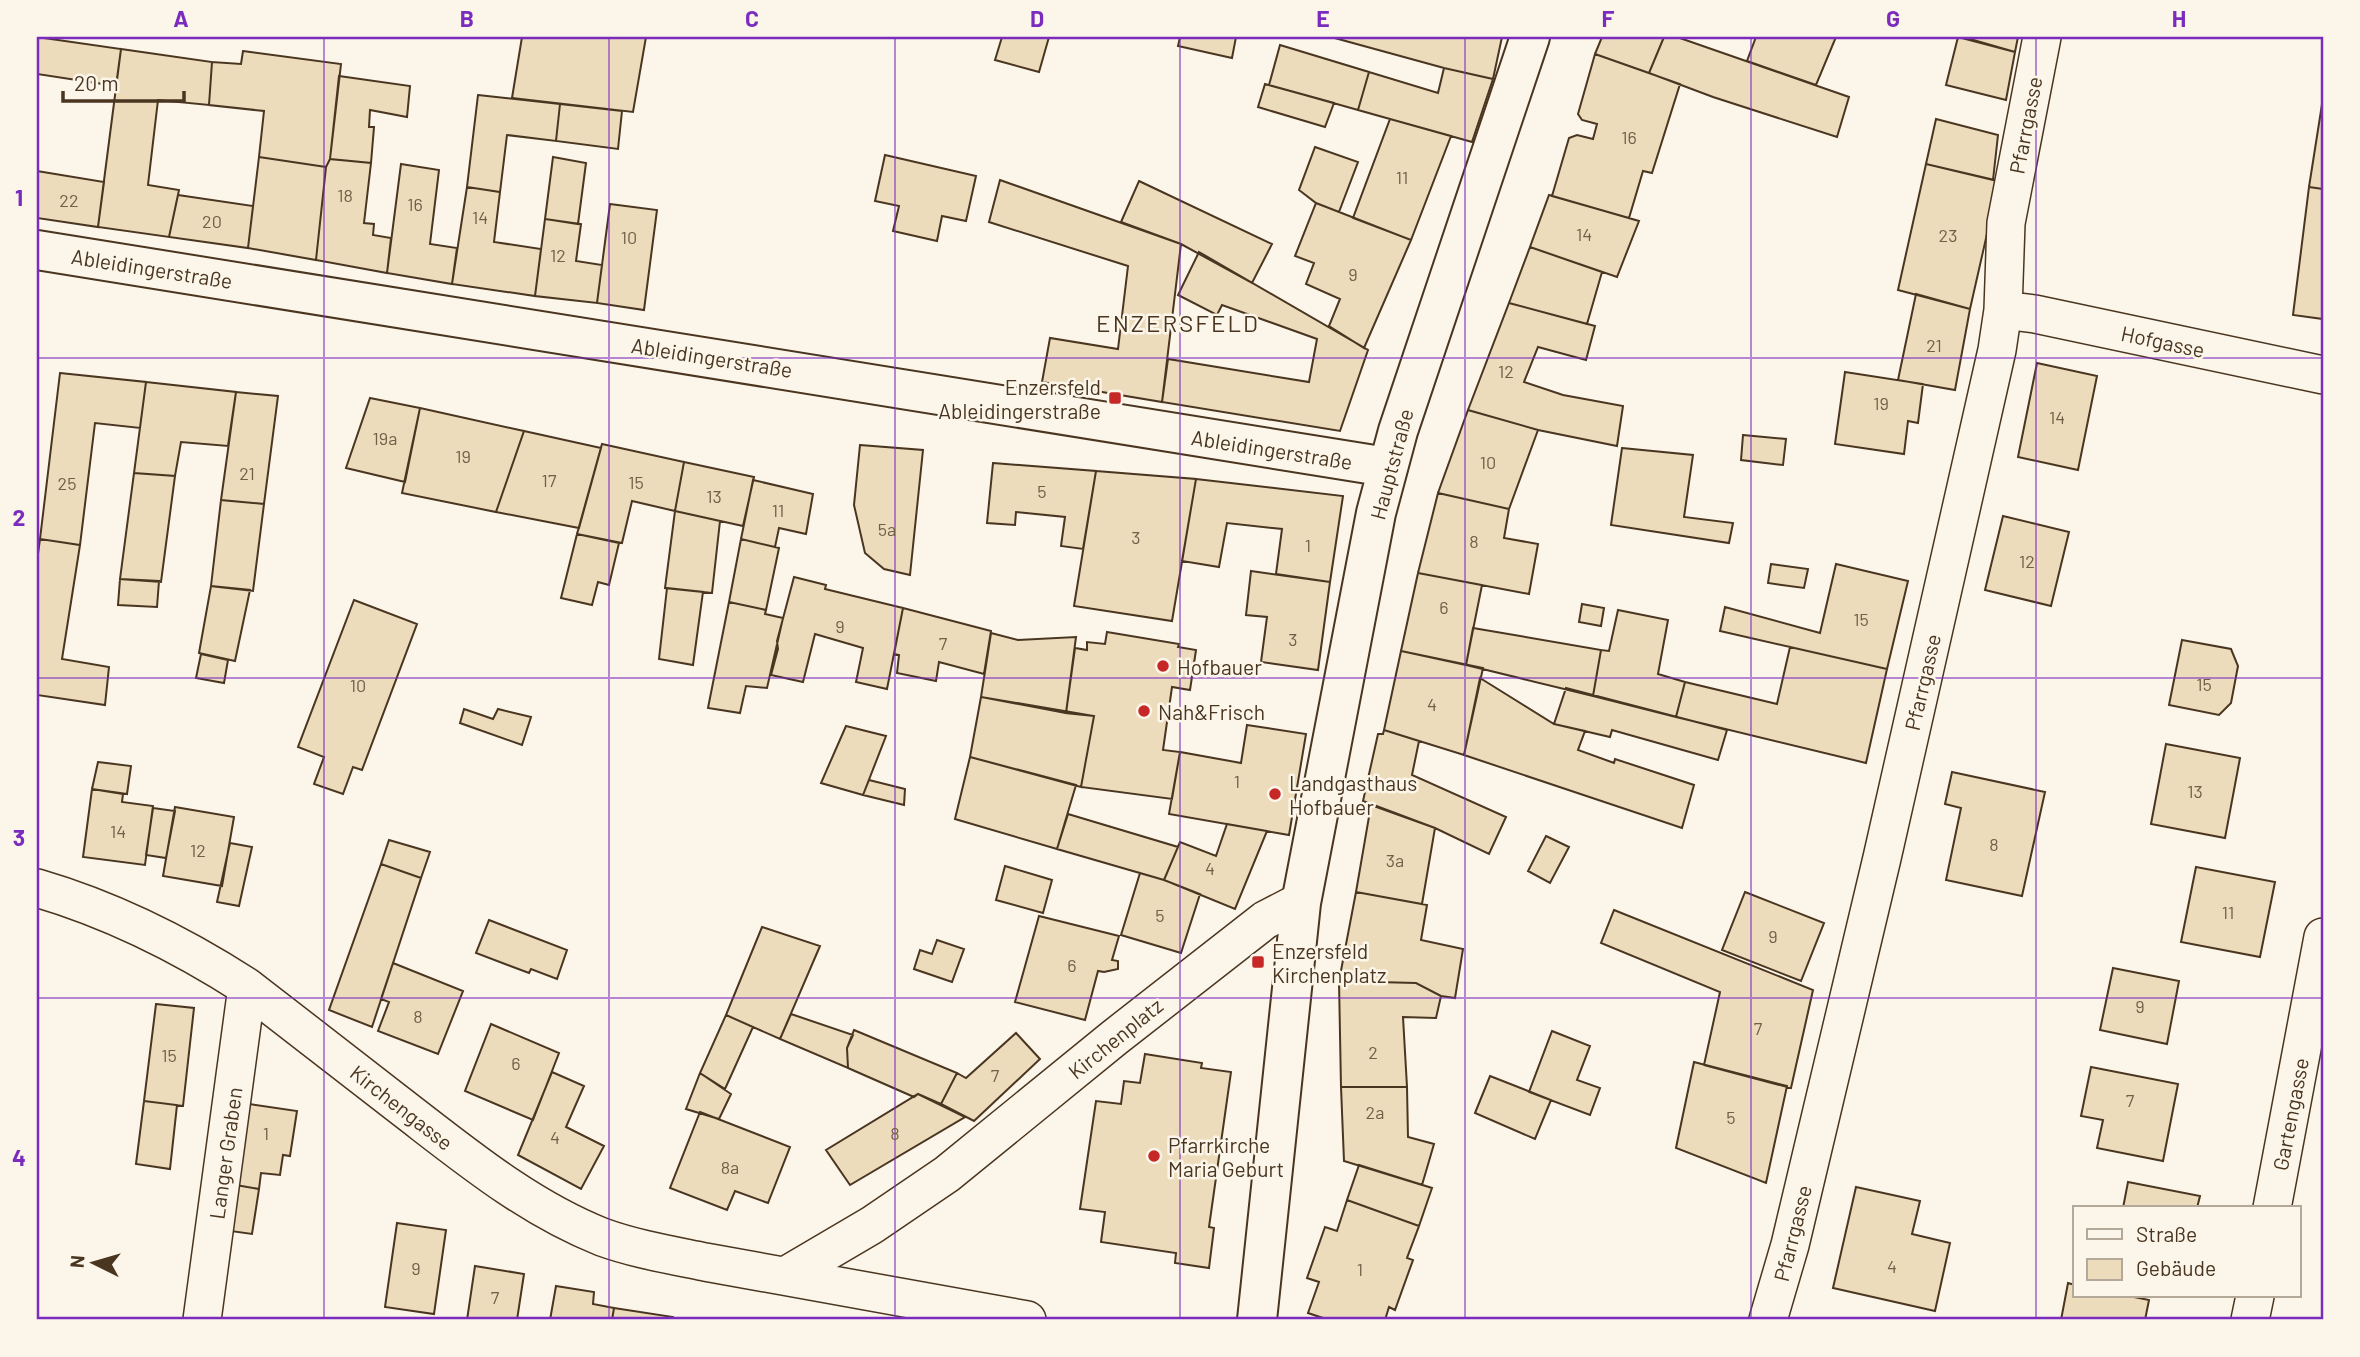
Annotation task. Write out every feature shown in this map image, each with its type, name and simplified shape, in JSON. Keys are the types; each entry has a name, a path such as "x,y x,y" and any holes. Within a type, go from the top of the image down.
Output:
{"street":[{"name":"Hauptstraße","path":"1301,903 1387,467 1530,37"},
{"name":"Pfarrgasse","path":"1768,1320 1793,1232 1882,858 1997,351 2003,310 2006,223 2042,37"},
{"name":"Ableidingerstraße","path":"37,250 1387,467"},
{"name":"Hofgasse","path":"2003,310 2035,314 2323,375"},
{"name":"Kirchengasse","path":"37,888 69,897 118,917 216,967 247,987 446,1142 520,1195 567,1221 604,1237 654,1252 787,1275"},
{"name":"Kirchenplatz","path":"787,1275 872,1225 947,1174 1265,920 1301,903"},
{"path":"1257,1320 1301,903"},
{"name":"Gartengasse","path":"2272,1206 2323,937"},
{"name":"Langer Graben","path":"202,1320 247,987"},
{"path":"787,1275 1027,1320"},
{"path":"2250,1320 2255,1298"}],"building":[{"path":"37,37 121,49 116,86 37,74"},
{"path":"522,37 646,37 633,112 512,98"},
{"path":"1002,37 1049,37 1039,72 995,60"},
{"path":"1180,37 1236,37 1232,58 1178,46"},
{"path":"1331,37 1502,37 1493,79"},
{"path":"1602,37 1664,37 1649,73 1595,54"},
{"path":"1664,37 1677,37 1849,97 1837,137 1649,73"},
{"path":"1756,37 1836,37 1816,85 1747,61"},
{"path":"1958,37 2015,52 2006,100 1946,85"},
{"path":"1963,37 2018,37 2015,52"},
{"path":"1280,45 1369,72 1358,110 1269,85"},
{"path":"121,49 212,62 209,105 158,100 148,185 179,190 169,237 98,227"},
{"path":"243,51 341,64 330,159 326,167 259,157 264,111 209,105 212,62 241,64"},
{"path":"1595,54 1680,84 1652,173 1643,171 1629,218 1552,196 1569,138 1577,135 1593,139 1597,124 1582,120 1578,114"},
{"path":"1444,68 1493,79 1472,142 1358,110 1369,72 1438,93"},
{"path":"339,76 410,86 407,117 370,110 369,127 374,127 371,163 330,159"},
{"path":"1265,84 1334,103 1325,127 1258,107"},
{"path":"478,95 560,104 556,141 507,135 500,192 467,187"},
{"path":"2323,98 2323,189 2309,187"},
{"path":"560,104 622,111 618,149 556,141"},
{"path":"1390,119 1451,136 1411,240 1353,218"},
{"path":"1936,119 1998,135 1993,180 1926,164"},
{"path":"1315,147 1358,162 1339,212 1316,203 1299,190"},
{"path":"885,155 976,176 966,221 942,216 937,241 893,231 899,206 875,201"},
{"path":"259,157 326,167 316,260 248,248"},
{"path":"553,157 586,163 578,224 545,219"},
{"path":"330,159 371,163 364,223 374,224 373,235 391,238 387,273 316,260 326,167"},
{"path":"401,164 439,170 430,244 457,248 452,284 387,273"},
{"path":"1926,164 1999,181 1970,309 1898,290"},
{"path":"37,171 104,182 98,227 37,218"},
{"path":"1000,180 1181,244 1162,402 1042,382 1050,338 1118,349 1128,266 989,222"},
{"path":"1139,181 1272,244 1252,283 1181,244 1121,222"},
{"path":"467,187 500,192 494,242 541,249 535,296 452,284"},
{"path":"2309,187 2323,189 2323,319 2293,315"},
{"path":"178,195 253,206 248,248 169,237"},
{"path":"1549,195 1639,221 1617,277 1530,247"},
{"path":"1316,203 1411,240 1364,348 1329,326 1340,299 1306,284 1314,263 1295,256"},
{"path":"610,204 657,210 644,310 597,303"},
{"path":"545,219 581,224 576,261 602,265 597,303 535,296"},
{"path":"1530,247 1602,272 1587,324 1509,303"},
{"path":"1199,252 1368,350 1340,431 1162,402 1168,359 1309,382 1317,339 1222,305 1217,315 1178,295"},
{"path":"1916,294 1970,309 1955,390 1898,380"},
{"path":"1509,303 1595,326 1586,360 1538,347 1524,382 1563,395 1623,406 1617,446 1538,430 1468,410"},
{"path":"2037,363 2097,376 2078,470 2018,457"},
{"path":"1845,372 1923,384 1918,423 1908,421 1904,454 1835,444"},
{"path":"60,373 146,382 140,428 95,423 80,545 40,539"},
{"path":"146,382 236,392 228,446 181,442 175,476 134,473"},
{"path":"236,392 278,396 264,504 221,500"},
{"path":"370,398 420,408 405,482 346,468"},
{"path":"420,408 524,431 496,512 402,493"},
{"path":"1468,410 1538,430 1509,509 1438,493"},
{"path":"524,431 601,448 579,528 496,512"},
{"path":"1743,435 1786,439 1783,465 1741,460"},
{"path":"602,444 684,462 675,511 632,501 622,543 577,534"},
{"path":"860,445 923,450 910,575 884,569 865,553 854,505"},
{"path":"1622,448 1693,455 1684,517 1733,523 1729,543 1611,525"},
{"path":"684,462 754,477 743,526 675,511"},
{"path":"993,463 1096,471 1083,549 1061,546 1065,517 1016,512 1015,525 987,523"},
{"path":"1096,471 1196,479 1172,621 1074,606"},
{"path":"134,473 175,476 161,582 120,579"},
{"path":"1196,479 1343,496 1330,582 1276,574 1282,529 1227,523 1219,567 1182,561"},
{"path":"753,480 813,494 806,534 779,528 775,547 741,539"},
{"path":"1438,493 1509,509 1504,538 1538,544 1529,594 1418,573"},
{"path":"221,500 264,504 253,591 211,586"},
{"path":"675,511 720,521 712,593 665,588"},
{"path":"2003,516 2069,532 2051,606 1985,590"},
{"path":"577,534 619,543 609,585 598,582 592,605 561,598"},
{"path":"40,539 80,545 62,659 109,667 105,705 37,695 37,561"},
{"path":"741,539 779,548 766,610 729,602"},
{"path":"1771,564 1808,569 1804,588 1768,583"},
{"path":"1836,564 1908,581 1887,669 1720,631 1725,607 1820,633"},
{"path":"1251,571 1330,582 1318,670 1261,662 1267,617 1246,615"},
{"path":"1418,573 1482,585 1466,665 1401,651"},
{"path":"794,577 826,585 825,589 903,608 887,689 856,682 863,648 815,634 803,682 771,675"},
{"path":"120,579 159,581 157,607 118,605"},
{"path":"211,586 250,590 235,661 199,653"},
{"path":"667,588 703,592 693,665 659,659"},
{"path":"354,600 417,624 362,770 353,767 343,794 314,784 324,757 298,747"},
{"path":"729,602 766,610 765,614 783,618 767,688 746,686 740,713 708,708"},
{"path":"1582,604 1604,608 1601,626 1579,622"},
{"path":"903,608 991,631 984,674 939,662 936,681 897,673 899,655 894,654"},
{"path":"1618,610 1668,620 1658,674 1685,682 1676,717 1593,696 1601,650 1609,651"},
{"path":"1473,628 1601,650 1593,696 1466,665"},
{"path":"1107,632 1179,644 1178,647 1196,650 1190,690 1172,687 1163,750 1180,752 1172,799 1081,787 1094,716 1066,713 1075,648 1087,650 1087,642 1105,644"},
{"path":"991,633 1018,640 1076,637 1066,713 981,697"},
{"path":"2182,640 2231,649 2238,666 2231,703 2219,715 2169,705"},
{"path":"1790,647 1887,669 1866,763 1676,717 1685,682 1777,704"},
{"path":"1401,651 1483,668 1464,755 1384,730"},
{"path":"201,654 228,660 224,683 196,678"},
{"path":"1480,678 1554,724 1585,731 1578,750 1694,785 1682,828 1464,755"},
{"path":"1566,688 1727,730 1718,760 1612,730 1610,737 1554,724"},
{"path":"981,697 1094,716 1081,787 970,757"},
{"path":"464,709 493,719 498,709 531,717 522,745 460,723"},
{"path":"1247,725 1306,734 1289,835 1169,814 1180,752 1241,763"},
{"path":"846,726 886,736 863,795 821,783"},
{"path":"1384,730 1419,741 1412,775 1506,817 1489,854 1435,828 1363,801 1378,734 1383,734"},
{"path":"2166,744 2240,758 2225,838 2151,824"},
{"path":"970,757 1076,785 1057,849 955,819"},
{"path":"98,762 131,766 127,794 92,789"},
{"path":"1952,772 2045,792 2022,896 1946,880 1961,808 1945,804"},
{"path":"869,780 905,789 904,805 863,795"},
{"path":"92,789 123,794 122,802 153,806 145,865 83,857"},
{"path":"1371,805 1435,828 1422,904 1356,892"},
{"path":"175,807 234,817 222,886 163,876"},
{"path":"153,808 175,811 166,858 146,855"},
{"path":"1068,814 1178,847 1164,880 1057,849"},
{"path":"1227,824 1267,831 1235,909 1164,880 1180,842 1216,856"},
{"path":"1546,836 1569,847 1550,883 1528,871"},
{"path":"389,840 430,852 421,878 381,864"},
{"path":"230,843 252,847 239,906 217,902"},
{"path":"381,864 421,878 372,1027 329,1010"},
{"path":"1005,866 1052,880 1043,913 996,900"},
{"path":"2196,867 2275,882 2260,957 2181,942"},
{"path":"1140,873 1200,894 1181,953 1121,935"},
{"path":"1356,892 1427,905 1421,940 1463,949 1455,998 1441,996 1416,983 1339,981"},
{"path":"1745,892 1824,923 1801,981 1722,950"},
{"path":"1614,910 1813,990 1791,1088 1704,1065 1720,992 1601,943"},
{"path":"1039,916 1119,936 1112,960 1118,961 1118,969 1098,971 1085,1020 1015,1002"},
{"path":"489,920 567,950 557,979 531,969 529,973 476,953"},
{"path":"762,927 820,946 780,1039 726,1015"},
{"path":"937,940 964,949 952,982 914,969 920,950 932,954"},
{"path":"393,963 463,991 438,1054 378,1031 389,1002 381,999"},
{"path":"2113,968 2179,981 2167,1044 2100,1030"},
{"path":"1339,981 1416,983 1441,996 1436,1018 1403,1017 1407,1087 1341,1087"},
{"path":"156,1004 194,1008 183,1106 144,1101"},
{"path":"791,1014 853,1035 847,1048 848,1068 780,1039"},
{"path":"726,1015 753,1027 725,1089 700,1073"},
{"path":"491,1024 559,1053 533,1120 465,1091"},
{"path":"854,1030 957,1073 941,1104 918,1094 914,1097 848,1068 847,1048"},
{"path":"1552,1031 1590,1046 1577,1080 1600,1088 1590,1115 1529,1092"},
{"path":"1016,1033 1040,1059 974,1121 941,1104 957,1073 966,1078"},
{"name":"Pfarrkirche Maria Geburt","path":"1145,1054 1202,1063 1201,1068 1231,1072 1209,1227 1214,1228 1209,1268 1175,1263 1176,1253 1101,1242 1105,1212 1080,1209 1096,1101 1121,1104 1124,1081 1140,1083"},
{"path":"1694,1062 1787,1086 1766,1183 1676,1148"},
{"path":"2091,1067 2178,1084 2163,1161 2097,1148 2103,1120 2081,1116"},
{"path":"552,1072 584,1086 566,1127 604,1146 581,1189 518,1155"},
{"path":"700,1073 731,1094 719,1119 686,1109"},
{"path":"1490,1076 1551,1100 1535,1139 1475,1113"},
{"path":"1341,1087 1407,1087 1408,1137 1434,1144 1422,1185 1344,1161"},
{"path":"918,1094 965,1117 850,1185 826,1150"},
{"path":"144,1101 177,1105 170,1169 136,1164"},
{"path":"242,1103 297,1111 290,1156 283,1155 280,1175 261,1173 259,1189 230,1184"},
{"path":"700,1112 790,1147 768,1203 735,1191 727,1210 670,1188"},
{"path":"1359,1165 1432,1188 1419,1226 1347,1200"},
{"path":"2128,1182 2200,1196 2198,1206 2123,1206"},
{"path":"230,1184 259,1189 252,1234 223,1230"},
{"path":"1856,1187 1920,1201 1912,1234 1950,1243 1935,1311 1833,1288"},
{"path":"1347,1200 1419,1226 1407,1258 1413,1260 1395,1310 1389,1307 1385,1320 1329,1320 1308,1313 1319,1282 1307,1278 1325,1227 1337,1231"},
{"path":"397,1223 446,1230 434,1314 385,1307"},
{"path":"475,1266 524,1274 517,1320 467,1320"},
{"path":"2068,1283 2073,1284 2073,1298 2149,1300 2145,1320 2061,1320"},
{"path":"556,1286 594,1292 593,1304 614,1308 612,1320 550,1320"},
{"path":"614,1308 673,1317 673,1320 612,1320"}],"place":[{"name":"Enzersfeld Ableidingerstraße","path":"1115,398"},
{"name":"Hofbauer","path":"1163,666"},
{"name":"Nah&Frisch","path":"1144,711"},
{"name":"Landgasthaus Hofbauer","path":"1275,794"},
{"name":"Enzersfeld Kirchenplatz","path":"1258,962"},
{"name":"Pfarrkirche Maria Geburt","path":"1154,1156"}],"district":[{"name":"ENZERSFELD","path":"1178,322"}]}
